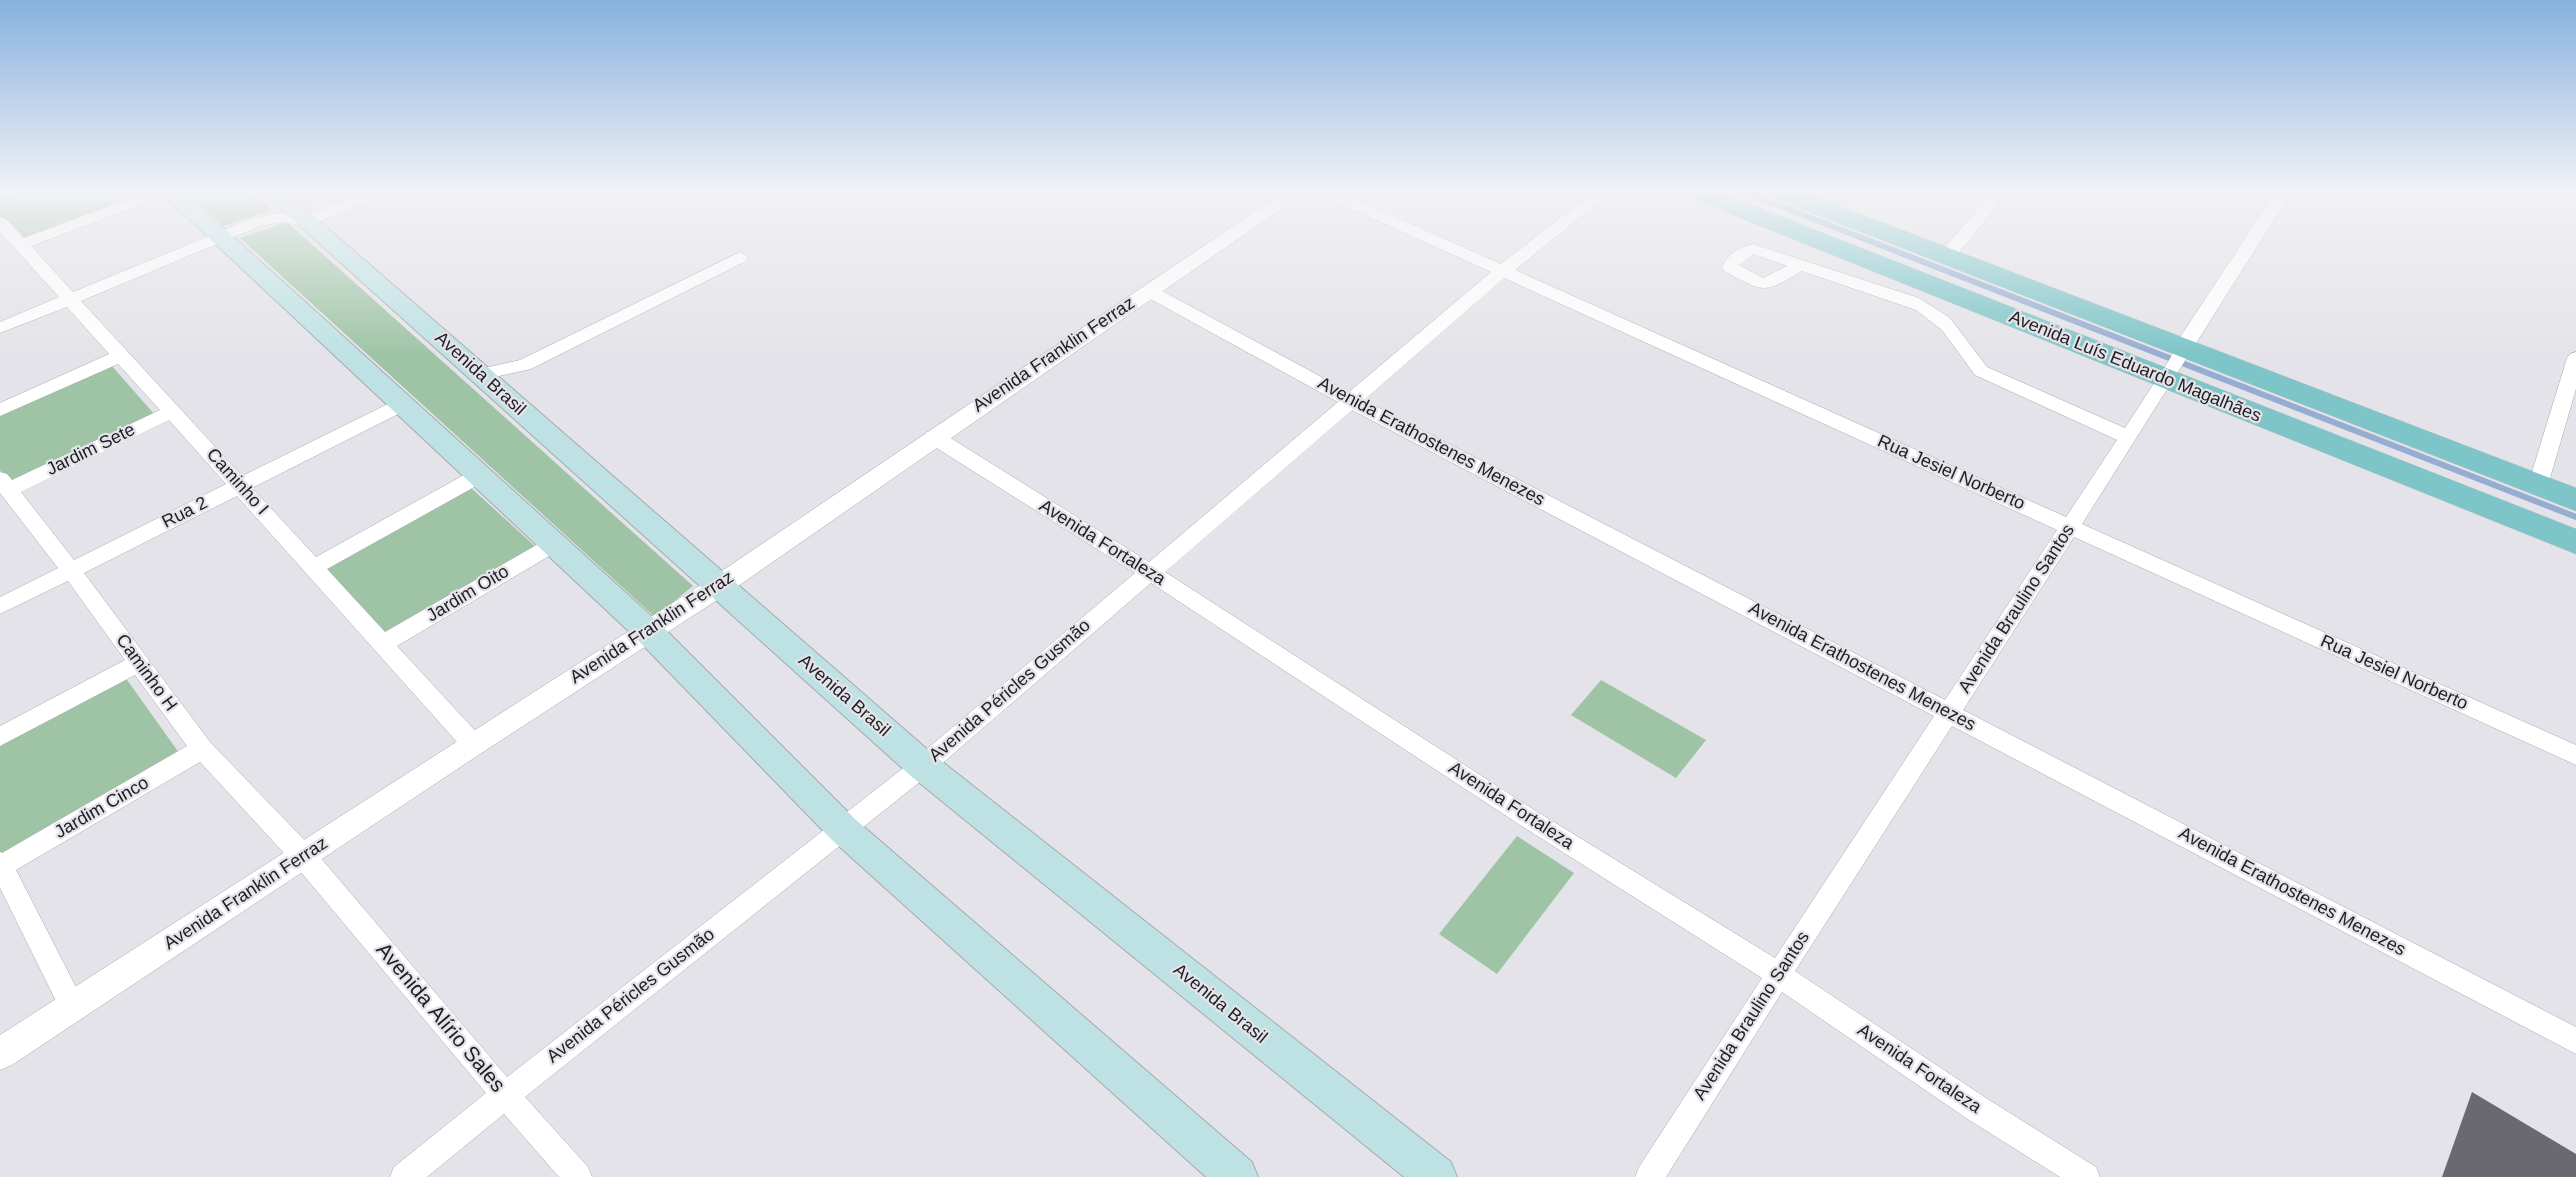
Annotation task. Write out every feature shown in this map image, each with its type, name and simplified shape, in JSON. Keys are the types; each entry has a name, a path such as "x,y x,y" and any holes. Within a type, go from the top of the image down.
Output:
{"main road":[{"path":"233,246 478,476 647,630 844,830 1237,1177"},
{"name":"Avenida Brasil","path":"335,246 923,766 1436,1177"},
{"name":"Avenida Luís Eduardo Magalhães","path":"1847,246 2174,364 2538,485 2576,500"},
{"name":"Avenida Luís Eduardo Magalhães","path":"1921,246 1947,256 2174,364 2576,542"}],"street":[{"name":"Caminho I","path":"21,246 473,744"},
{"path":"0,328 198,246"},
{"name":"Avenida Franklin Ferraz","path":"0,1054 304,857 647,630 719,586 933,437 1216,246"},
{"name":"Rua Jesiel Norberto","path":"1447,246 2576,755"},
{"name":"Avenida Péricles Gusmão","path":"404,1177 504,1094 923,766 1148,571 1535,246"},
{"path":"1947,256 1955,246"},
{"name":"Avenida Braulino Santos","path":"1649,1177 1778,974 2071,527 2249,246"},
{"path":"481,374 525,365 740,256"},
{"path":"1800,265 1912,302 1932,312 1947,325 1968,359 1981,371 2128,436"},
{"name":"Avenida Erathostenes Menezes","path":"1149,291 1351,401 2576,1041"},
{"path":"0,410 122,355"},
{"path":"2538,485 2576,358"},
{"path":"504,397 525,365"},
{"name":"Rua 2","path":"0,606 403,404"},
{"name":"Jardim Sete","path":"4,484 173,411"},
{"name":"Avenida Fortaleza","path":"933,437 1148,571 1528,818 1778,974 1976,1108 2086,1177"},
{"path":"313,568 478,476"},
{"name":"Caminho H","path":"4,484 71,570 202,749 304,857"},
{"name":"Jardim Oito","path":"383,644 554,544"},
{"path":"0,737 138,663"},
{"name":"Jardim Cinco","path":"1,865 202,749"},
{"name":"Avenida Alírio Sales","path":"304,857 504,1094 578,1177"},
{"path":"1,865 72,1006"}],"green space":[{"path":"249,246 314,246 693,586 655,617"},
{"path":"111,365 155,415 9,483 0,470 0,414"},
{"path":"470,487 536,547 386,636 323,570"},
{"path":"125,677 182,757 0,862 0,745"},
{"path":"1601,680 1706,740 1676,778 1571,715"},
{"path":"1517,836 1574,873 1497,974 1439,934"}],"building":[{"path":"2472,1092 2576,1154 2576,1177 2442,1177"}],"waterway":[{"path":"1883,246 2576,517"}]}
